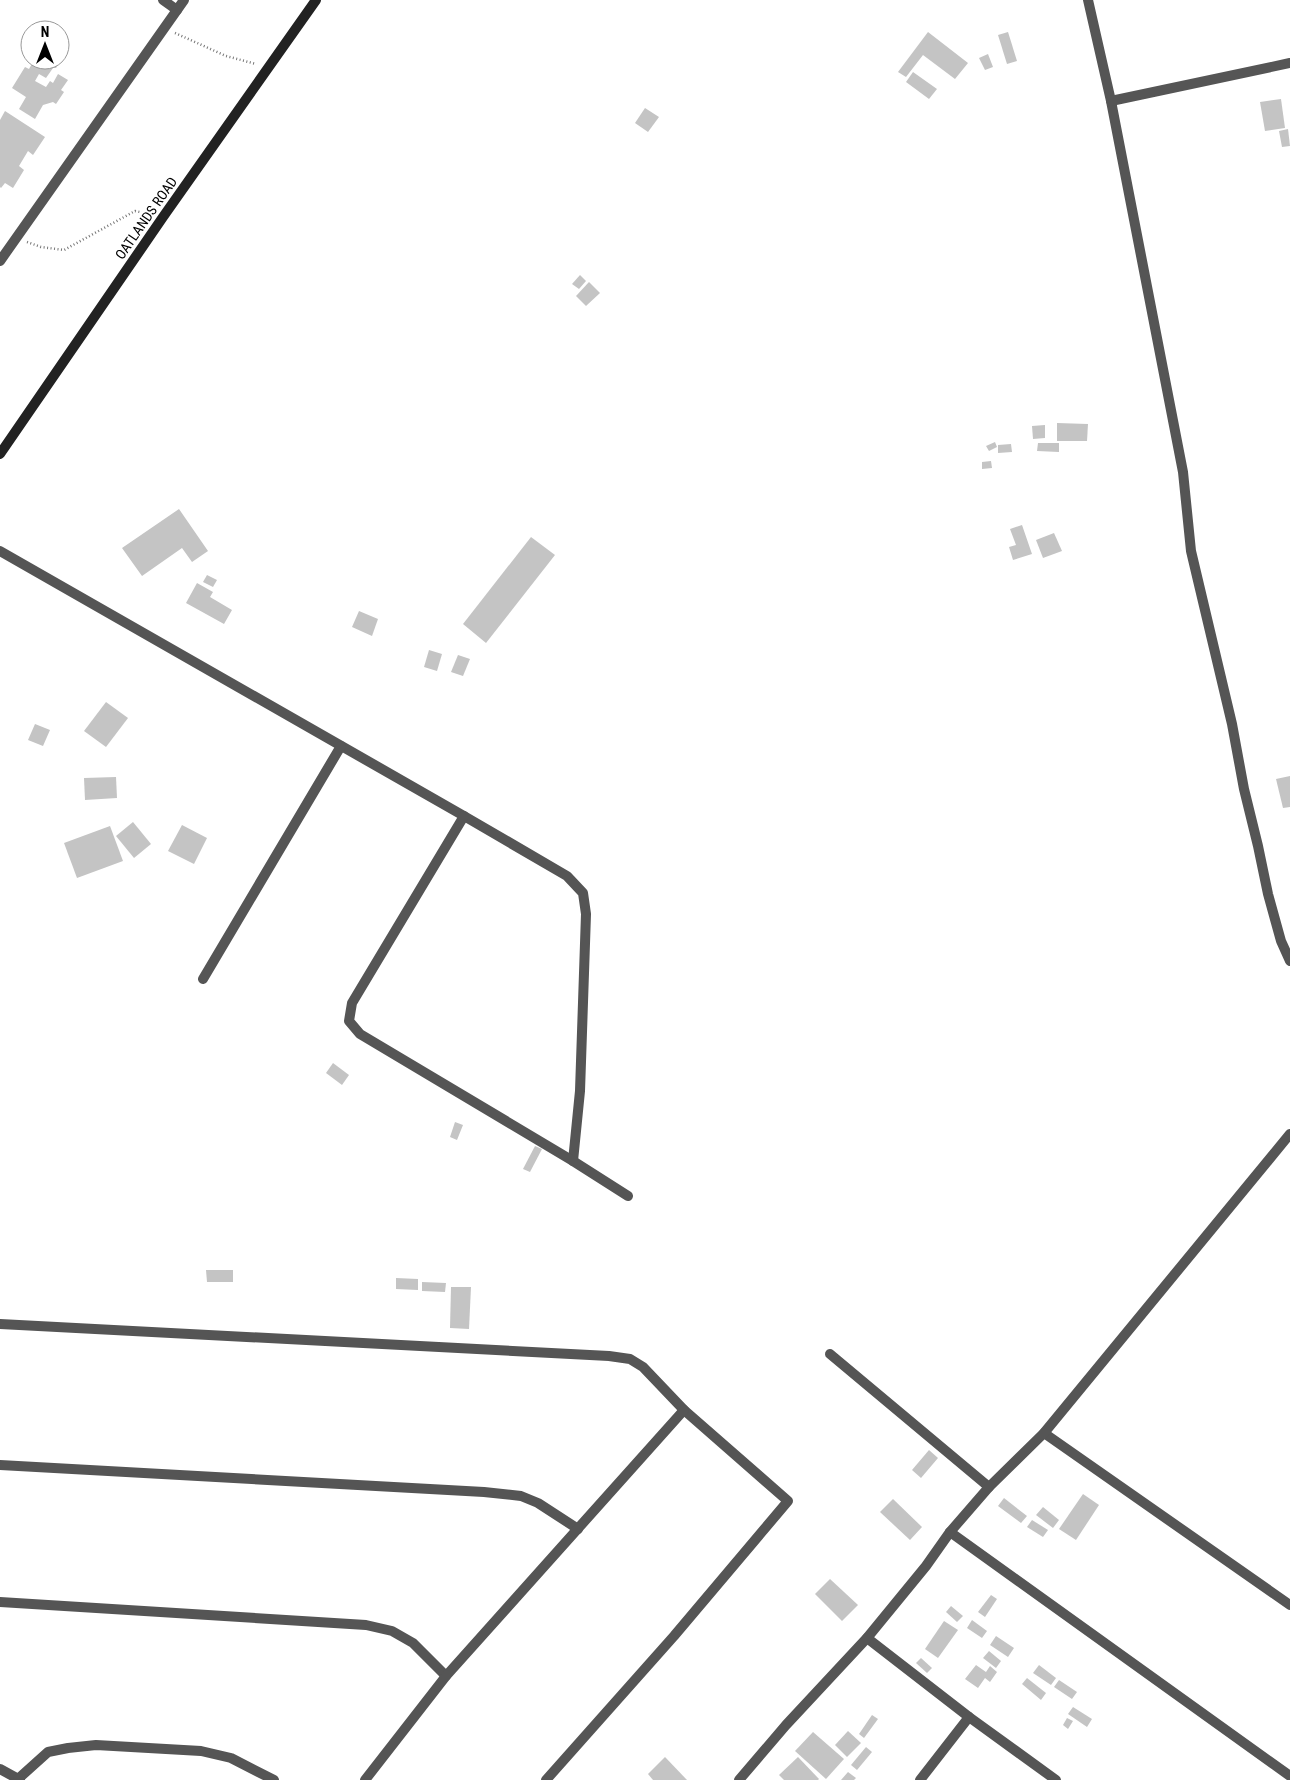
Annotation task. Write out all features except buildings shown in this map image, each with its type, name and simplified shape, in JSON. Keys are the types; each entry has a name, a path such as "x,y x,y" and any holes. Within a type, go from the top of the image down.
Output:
{"street":[{"path":"163,0 177,10"},
{"path":"0,261 184,0"},
{"name":"OATLANDS ROAD","path":"0,454 163,217 316,0"},
{"path":"1088,0 1111,101 1183,472 1191,551 1232,724 1244,789 1268,894 1281,941 1290,961"},
{"path":"1111,101 1290,62"},
{"path":"0,551 567,876 583,893 586,914 581,1081 573,1161"},
{"path":"203,979 341,746"},
{"path":"464,816 352,1003 349,1021 360,1034 573,1161 628,1196"},
{"path":"739,1780 786,1725 867,1638 926,1566 950,1532 989,1487 1044,1433 1290,1134"},
{"path":"0,1324 609,1356 630,1359 643,1367 684,1410 788,1501 674,1636 546,1780"},
{"path":"830,1354 989,1487"},
{"path":"365,1780 446,1676 684,1410"},
{"path":"1044,1433 1290,1605"},
{"path":"0,1465 484,1492 521,1496 538,1503 578,1529"},
{"path":"950,1532 1290,1776"},
{"path":"0,1602 366,1624 392,1631 413,1643 446,1676"},
{"path":"867,1638 969,1717 1056,1780"},
{"path":"920,1780 969,1717"},
{"path":"0,1769 19,1780 48,1752 96,1746 201,1751 231,1758 274,1780"}],"path":[{"path":"164,28 226,56 268,67"},
{"path":"16,238 41,247 64,250 135,211 163,217"}]}
